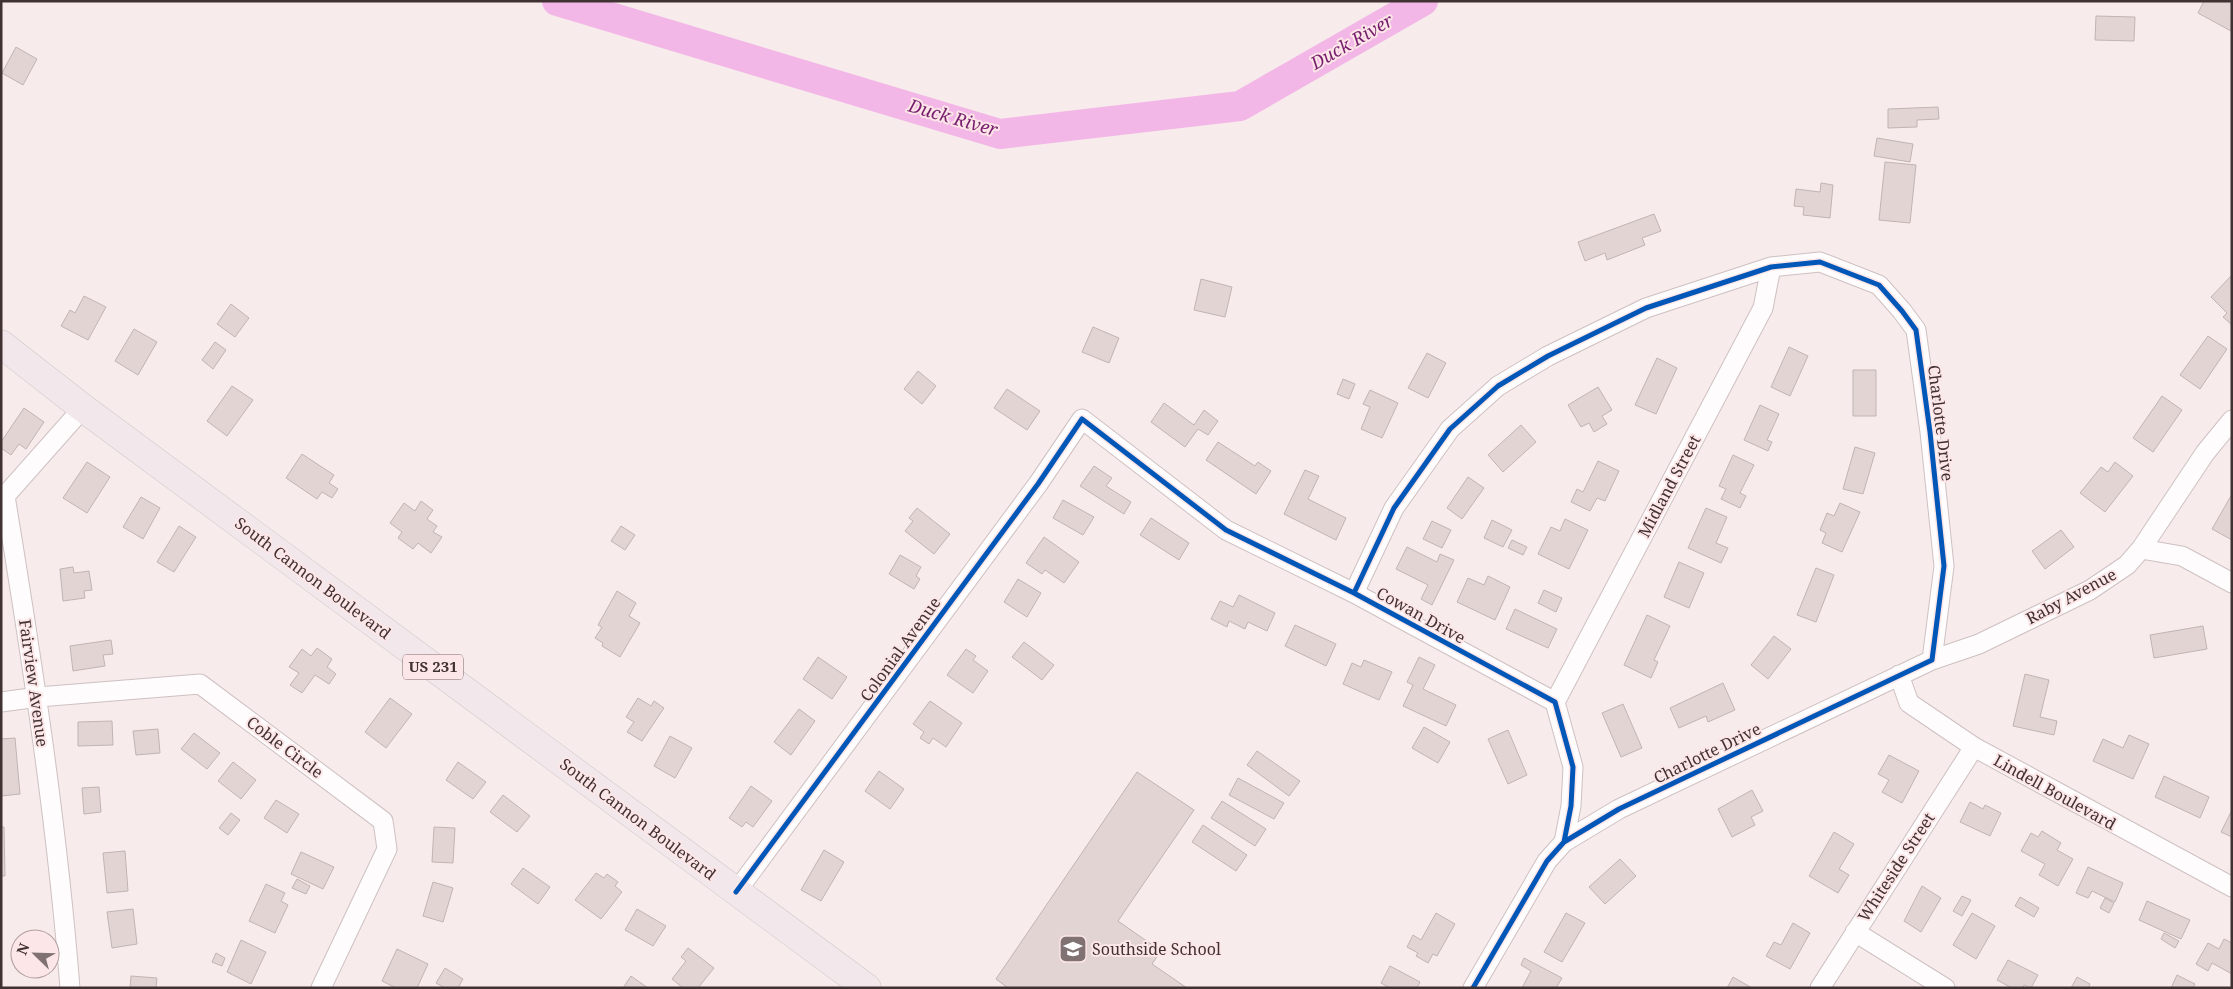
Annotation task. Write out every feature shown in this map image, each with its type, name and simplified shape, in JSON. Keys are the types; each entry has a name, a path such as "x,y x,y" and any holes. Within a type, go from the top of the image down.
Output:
{"highway":[{"name":"South Cannon Boulevard","path":"1,344 83,408 867,988"}],"street":[{"name":"Charlotte Drive","path":"1354,593 1394,508 1450,429 1498,386 1548,356 1646,308 1771,267 1820,262 1879,285 1916,330 1930,432 1944,566 1932,660 1619,809 1564,842 1547,861 1473,988"},
{"name":"Midland Street","path":"1554,702 1763,308 1771,267"},
{"name":"Fairview Avenue","path":"70,988 64,909 38,697 5,496 83,408"},
{"name":"Cowan Drive","path":"1082,419 1226,530 1354,593 1554,702"},
{"name":"Colonial Avenue","path":"736,892 1038,484 1082,419"},
{"name":"Raby Avenue","path":"1932,660 1979,644 2090,590 2127,565 2141,549 2205,453 2232,420"},
{"path":"2141,549 2182,556 2232,583"},
{"name":"Lindell Boulevard","path":"1900,675 1909,704 1974,747 2232,887"},
{"name":"Coble Circle","path":"1,702 38,697 200,684 383,821 387,849 321,988"},
{"path":"1554,702 1573,767 1571,806 1564,842"},
{"name":"Whiteside Street","path":"1820,988 1974,747"},
{"path":"1855,932 1945,988"}],"building":[{"path":"2204,1 2232,1 2231,31 2198,13"},
{"path":"2096,16 2135,17 2134,41 2095,40"},
{"path":"16,47 37,59 23,85 2,73"},
{"path":"1938,107 1939,119 1917,120 1917,127 1888,128 1888,109"},
{"path":"1877,138 1913,144 1910,162 1874,156"},
{"path":"1885,162 1916,165 1910,223 1879,220"},
{"path":"1821,183 1833,185 1830,218 1803,215 1804,207 1794,206 1796,189 1820,192"},
{"path":"1654,214 1661,231 1642,238 1645,245 1607,260 1605,253 1585,261 1578,242"},
{"path":"2232,275 2232,325 2223,317 2227,313 2211,297"},
{"path":"1201,279 1232,287 1225,317 1194,310"},
{"path":"84,296 106,307 88,340 61,326 70,310 75,313"},
{"path":"231,304 249,318 235,337 217,324"},
{"path":"1093,327 1119,338 1109,363 1082,352"},
{"path":"134,329 157,342 138,375 115,361"},
{"path":"2208,336 2227,349 2200,389 2180,375"},
{"path":"215,342 226,350 213,369 202,360"},
{"path":"1789,347 1808,356 1790,396 1771,387"},
{"path":"1427,353 1446,363 1428,398 1408,388"},
{"path":"1657,358 1677,368 1656,414 1635,405"},
{"path":"1853,370 1876,370 1876,416 1853,416"},
{"path":"918,371 936,386 922,404 904,389"},
{"path":"1343,379 1355,384 1349,399 1337,394"},
{"path":"232,386 253,400 227,436 207,421"},
{"path":"1598,387 1612,410 1602,416 1607,424 1594,432 1589,423 1581,427 1568,405"},
{"path":"1007,389 1040,411 1027,430 994,408"},
{"path":"1370,390 1398,403 1382,438 1361,429 1370,407 1363,404"},
{"path":"2162,396 2182,410 2153,452 2133,438"},
{"path":"1164,403 1194,425 1204,410 1218,421 1208,435 1198,429 1185,447 1151,422"},
{"path":"1760,405 1779,414 1767,440 1772,442 1768,451 1744,440"},
{"path":"24,408 44,422 26,449 19,444 11,455 1,448 1,442"},
{"path":"1521,425 1536,442 1503,472 1488,455"},
{"path":"1218,442 1255,466 1258,462 1271,471 1256,494 1206,460"},
{"path":"1855,447 1875,453 1863,494 1843,489"},
{"path":"302,454 334,475 329,483 338,489 332,498 322,492 317,499 286,478"},
{"path":"1733,455 1754,465 1740,493 1746,496 1740,508 1721,499 1726,489 1719,486"},
{"path":"1598,461 1619,471 1605,501 1597,498 1590,511 1571,502 1577,489 1583,492"},
{"path":"87,462 110,477 87,513 63,498"},
{"path":"2115,462 2133,476 2105,512 2080,493 2101,467 2108,472"},
{"path":"1094,466 1112,478 1106,486 1131,502 1124,514 1080,486"},
{"path":"1305,470 1319,476 1308,499 1346,518 1336,540 1284,514"},
{"path":"1468,477 1484,488 1462,519 1447,508"},
{"path":"2232,494 2232,540 2212,529"},
{"path":"141,497 160,508 143,539 123,527"},
{"path":"1063,500 1094,517 1083,535 1053,518"},
{"path":"421,501 433,510 427,519 437,526 433,532 442,537 431,553 418,543 413,549 398,538 402,532 390,523 404,503 415,511"},
{"path":"1840,503 1860,512 1842,552 1822,543 1826,533 1820,530 1827,513 1834,516"},
{"path":"917,508 950,534 934,554 905,531 913,521 909,518"},
{"path":"1706,508 1727,517 1716,543 1728,548 1721,563 1688,548"},
{"path":"1151,518 1189,543 1179,560 1140,535"},
{"path":"1565,519 1588,530 1569,569 1538,554 1551,527 1560,531"},
{"path":"1492,520 1512,530 1503,547 1484,538"},
{"path":"1432,521 1451,530 1442,548 1423,539"},
{"path":"179,526 196,537 174,572 157,562"},
{"path":"621,526 635,535 625,550 611,541"},
{"path":"2061,530 2074,547 2045,569 2032,551"},
{"path":"1044,537 1079,562 1064,583 1045,570 1042,574 1026,563"},
{"path":"1512,540 1527,547 1523,555 1508,548"},
{"path":"1407,547 1437,562 1440,554 1454,560 1432,605 1421,599 1428,585 1396,569"},
{"path":"900,555 921,567 916,576 920,579 914,589 889,574"},
{"path":"1679,562 1704,573 1689,608 1664,597"},
{"path":"73,567 74,573 89,571 92,590 84,591 85,598 63,601 60,569"},
{"path":"1816,568 1834,575 1816,622 1797,615"},
{"path":"1488,576 1510,587 1495,620 1457,602 1468,578 1484,585"},
{"path":"1018,579 1041,593 1027,617 1004,602"},
{"path":"1544,590 1562,598 1556,612 1538,603"},
{"path":"617,591 636,603 629,616 640,623 620,657 602,646 603,643 595,638 602,627 598,625"},
{"path":"1239,595 1275,613 1267,631 1248,622 1245,629 1229,621 1227,627 1211,619 1220,601 1233,607"},
{"path":"1515,609 1557,629 1548,648 1506,629"},
{"path":"1647,615 1670,626 1654,660 1658,662 1651,678 1624,665"},
{"path":"1295,625 1336,644 1326,666 1285,646"},
{"path":"2203,626 2207,649 2154,658 2150,635"},
{"path":"1774,636 1791,649 1768,679 1751,665"},
{"path":"111,640 113,654 103,655 105,666 73,671 70,646"},
{"path":"1024,642 1054,665 1042,680 1012,657"},
{"path":"317,648 332,659 327,667 336,674 329,684 315,675 302,693 290,685 299,673 289,667 302,649 311,656"},
{"path":"966,649 976,656 973,660 988,671 973,693 947,675"},
{"path":"818,657 847,677 832,699 803,679"},
{"path":"1419,657 1435,665 1423,689 1456,705 1446,726 1403,706 1413,685 1407,682"},
{"path":"1364,660 1392,672 1379,700 1343,684 1352,663 1361,667"},
{"path":"2025,674 2049,680 2040,717 2057,721 2054,735 2013,726"},
{"path":"1723,683 1735,710 1708,722 1706,716 1679,728 1670,708"},
{"path":"390,698 412,714 386,748 365,732"},
{"path":"638,698 651,706 654,701 664,708 642,741 627,732 634,722 626,717"},
{"path":"930,701 962,723 946,747 933,738 929,744 920,738 924,732 913,724"},
{"path":"1623,704 1642,748 1621,757 1602,713"},
{"path":"799,709 815,721 791,755 774,742"},
{"path":"112,721 113,745 78,746 78,722"},
{"path":"1424,727 1450,742 1438,763 1412,748"},
{"path":"158,729 160,753 136,755 133,731"},
{"path":"1508,730 1527,775 1508,784 1488,739"},
{"path":"194,733 220,753 207,769 181,749"},
{"path":"2129,735 2149,744 2133,779 2093,761 2103,739 2123,748"},
{"path":"670,736 692,748 675,778 654,766"},
{"path":"15,738 20,794 1,796 1,739"},
{"path":"1257,751 1300,781 1289,796 1247,765"},
{"path":"1889,755 1919,771 1902,803 1882,792 1889,780 1878,774"},
{"path":"233,762 256,780 241,799 218,781"},
{"path":"458,762 486,782 473,799 446,780"},
{"path":"879,771 904,789 890,809 865,791"},
{"path":"1137,772 1194,810 1118,921 1161,951 1152,964 1187,988 1008,988 996,979"},
{"path":"2164,776 2209,797 2200,818 2155,797"},
{"path":"1238,778 1284,803 1274,819 1229,795"},
{"path":"751,786 772,801 753,827 746,822 742,827 729,818"},
{"path":"99,787 101,812 84,814 82,788"},
{"path":"1752,790 1763,811 1751,817 1755,825 1732,837 1718,809"},
{"path":"503,795 530,816 517,832 490,812"},
{"path":"276,800 299,814 287,833 264,818"},
{"path":"1222,801 1266,829 1255,846 1211,818"},
{"path":"1970,802 1983,809 1985,805 2001,813 1990,836 1960,822"},
{"path":"2232,812 2232,837 2221,832"},
{"path":"231,813 240,820 228,835 219,828"},
{"path":"1203,825 1247,855 1236,871 1192,842"},
{"path":"1,827 4,827 5,876 1,876"},
{"path":"434,827 455,828 453,863 432,862"},
{"path":"2042,831 2061,843 2057,850 2073,859 2058,886 2039,875 2045,864 2021,851 2031,833 2038,837"},
{"path":"1834,832 1854,844 1839,869 1849,875 1838,893 1809,876"},
{"path":"824,850 844,862 821,901 801,890"},
{"path":"125,851 128,891 107,893 103,853"},
{"path":"301,852 334,867 323,889 291,874"},
{"path":"1620,859 1636,876 1605,904 1589,887"},
{"path":"2088,867 2123,883 2115,902 2092,891 2088,898 2076,893"},
{"path":"523,868 550,887 538,904 511,884"},
{"path":"596,873 604,878 607,874 618,882 615,886 622,892 601,919 575,900"},
{"path":"297,879 310,886 306,894 292,888"},
{"path":"433,882 453,888 443,922 423,916"},
{"path":"266,884 285,893 281,901 288,905 275,933 249,921"},
{"path":"1922,886 1941,898 1921,932 1904,921"},
{"path":"1962,896 1971,900 1962,916 1953,911"},
{"path":"2020,897 2039,908 2034,917 2015,906"},
{"path":"2105,898 2114,903 2109,913 2100,908"},
{"path":"2147,901 2190,920 2181,939 2139,920"},
{"path":"133,909 137,944 112,948 107,912"},
{"path":"637,909 666,926 653,946 625,930"},
{"path":"1436,913 1455,924 1437,956 1433,954 1428,963 1416,956 1418,953 1407,947 1413,935 1421,940"},
{"path":"1566,913 1585,923 1562,962 1544,952"},
{"path":"1972,913 1995,926 1976,959 1953,945"},
{"path":"1793,923 1810,933 1790,969 1766,956 1774,942 1781,945"},
{"path":"2164,933 2179,941 2175,948 2161,939"},
{"path":"2224,939 2232,943 2232,974 2212,963 2208,971 2196,964 2208,943 2219,949"},
{"path":"241,940 266,952 251,984 227,972"},
{"path":"688,948 714,968 698,988 683,988 672,979 686,961 681,957"},
{"path":"397,949 428,964 417,988 396,988 382,981"},
{"path":"216,953 225,958 222,966 212,962"},
{"path":"1524,958 1562,978 1556,988 1522,988 1531,971 1521,965"},
{"path":"2008,960 2038,975 2031,988 2024,985 2023,988 2012,988 1997,980"},
{"path":"1390,966 1420,982 1417,988 1390,988 1381,983"},
{"path":"445,968 463,979 458,988 445,988 436,983"},
{"path":"2177,975 2195,984 2193,988 2171,988"},
{"path":"131,976 157,978 156,988 130,988"},
{"path":"631,976 648,988 623,988"},
{"path":"1733,977 1752,988 1727,988"},
{"path":"2077,977 2090,984 2088,988 2071,988"}],"waterway":[{"name":"Duck River","path":"557,1 1000,134 1240,106 1423,1"}],"cycle path":[{"path":"1354,593 1394,508 1450,429 1498,386 1548,356 1646,308 1771,267 1820,262 1879,285 1916,330 1930,432 1944,566 1932,660 1619,809 1564,842 1547,861 1473,988"},
{"path":"736,892 1038,484 1082,419 1226,530 1354,593 1555,702 1573,767 1571,806 1564,842"}],"place":[{"name":"Southside School","path":"1073,949"}]}
